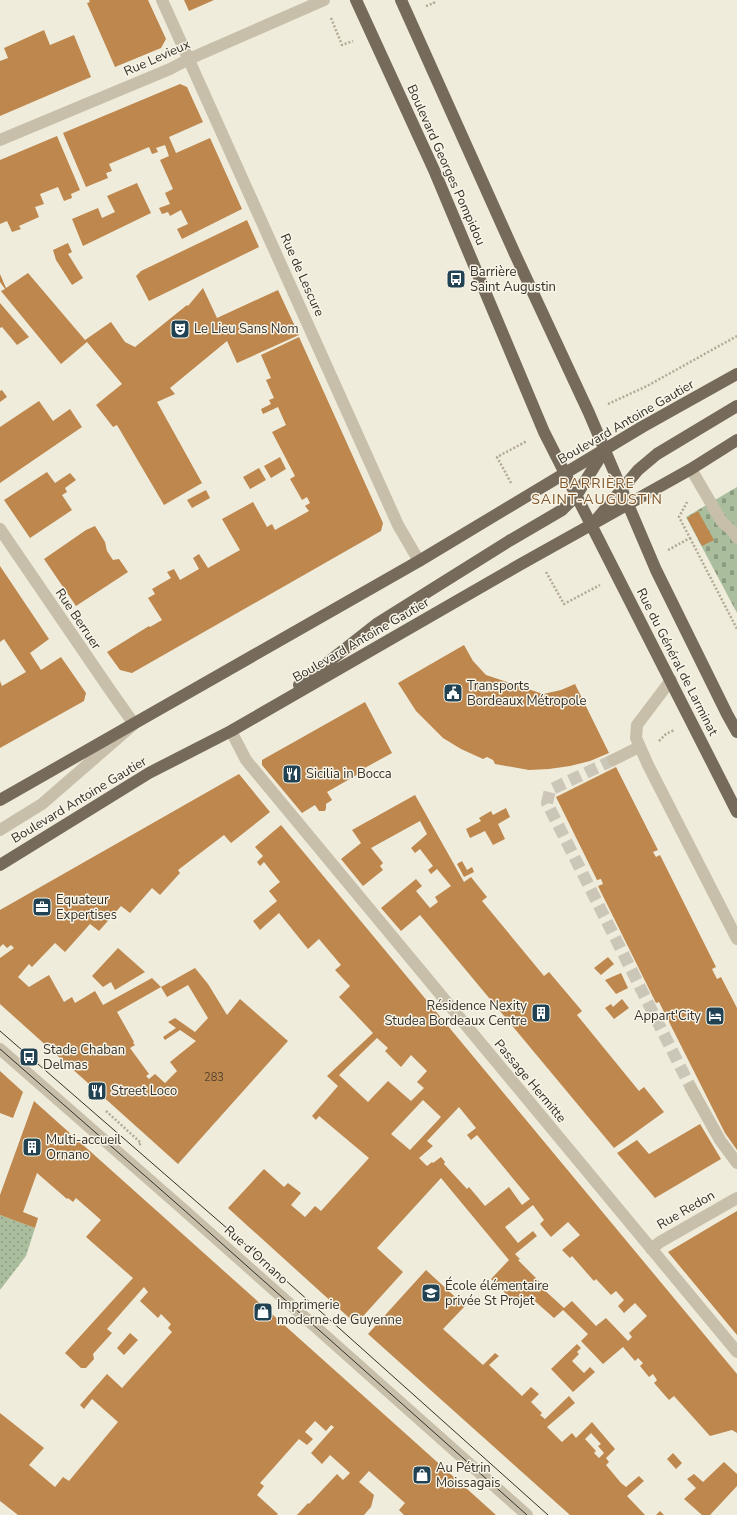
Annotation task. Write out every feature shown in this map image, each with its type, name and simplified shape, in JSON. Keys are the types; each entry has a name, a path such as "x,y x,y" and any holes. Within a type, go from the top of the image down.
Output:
{"main road":[{"name":"Boulevard Georges Pompidou","path":"356,0 434,170 544,432 576,496"},
{"name":"Boulevard Georges Pompidou","path":"401,0 515,254 589,413 621,490"},
{"name":"Boulevard Antoine Gautier","path":"0,800 419,561 604,450 737,374"},
{"path":"592,525 638,470 657,454 737,406"},
{"name":"Boulevard Antoine Gautier","path":"0,865 149,774 231,731 521,564 691,469 737,440"},
{"path":"265,711 378,623 509,541 562,510 576,496 604,450"},
{"name":"Rue du Général de Larminat","path":"621,490 656,570 737,732"},
{"name":"Rue du Général de Larminat","path":"576,496 737,812"}],"street":[{"name":"Rue de Lescure","path":"162,0 398,525 419,561"},
{"name":"Rue Levieux","path":"0,140 170,69 189,59 324,0"},
{"path":"691,469 709,503 722,522 736,533"},
{"name":"Rue Berruer","path":"0,529 134,724"},
{"path":"671,680 637,725 636,738 648,765 737,939"},
{"name":"Boulevard Antoine Gautier","path":"0,830 42,804 134,724"},
{"name":"Passage Hermitte","path":"231,731 246,760 737,1352"},
{"path":"612,760 639,747"},
{"name":"Rue d'Ornano","path":"0,1049 527,1515"},
{"path":"691,1088 720,1140 737,1163"},
{"name":"Rue Redon","path":"651,1249 660,1242 737,1198"}],"path":[{"path":"690,538 737,630"},
{"path":"648,765 654,747 666,734 691,721"}],"green space":[{"path":"737,487 737,613 686,517"},
{"path":"0,1215 35,1228 26,1256 0,1290"}],"building":[{"path":"89,0 148,0 166,39 161,48 115,67 87,3 90,2"},
{"path":"184,0 214,0 189,11"},
{"path":"44,30 50,45 74,35 91,77 0,116 0,61 8,58 4,48"},
{"path":"180,84 187,87 203,122 169,137 176,153 210,138 242,209 182,239 177,229 188,224 181,210 170,216 168,212 162,214 159,208 170,204 165,193 173,189 160,160 169,156 165,145 156,148 158,152 152,154 149,147 109,164 112,171 106,173 108,178 86,187 63,133"},
{"path":"57,136 80,190 71,194 72,198 64,201 58,187 40,194 44,204 35,207 39,217 19,226 21,229 12,232 7,221 0,224 0,160"},
{"path":"137,183 151,213 83,246 72,219 98,208 102,218 115,212 107,196"},
{"path":"247,220 259,247 149,301 136,276 141,271"},
{"path":"68,243 72,252 68,254 83,278 72,285 56,260 53,250"},
{"path":"28,273 85,340 111,322 125,342 135,347 187,305 188,306 203,288 217,318 278,290 299,335 237,363 227,341 170,388 175,394 157,402 202,483 164,505 117,425 113,427 96,405 122,384 87,342 61,364 1,291 5,289 0,282 0,274 6,288"},
{"path":"0,303 29,337 17,345 2,327 0,328"},
{"path":"299,337 383,523 381,531 132,673 120,670 107,652 149,626 150,627 162,620 148,598 155,594 152,589 171,578 167,572 174,569 180,580 199,569 193,558 199,554 208,568 240,550 222,519 253,502 267,527 272,524 275,530 309,511 305,506 310,503 307,497 302,500 290,479 295,476 272,432 286,425 278,407 263,414 261,409 271,404 269,400 274,398 266,380 271,378 261,355"},
{"path":"2,390 7,397 0,402 0,391"},
{"path":"39,401 53,421 70,409 82,427 0,483 0,427"},
{"path":"280,457 286,469 271,478 264,466"},
{"path":"259,468 266,480 250,489 243,477"},
{"path":"47,472 55,483 70,473 76,480 65,488 67,492 62,495 72,510 30,538 4,500"},
{"path":"206,490 210,498 192,508 187,500"},
{"path":"698,511 714,540 702,546 687,518"},
{"path":"95,526 105,542 107,551 113,560 119,559 128,572 76,606 44,559 86,530"},
{"path":"0,566 49,639 30,653 41,670 61,657 86,693 84,701 0,748 0,681 2,686 26,672 4,639 0,642"},
{"path":"464,645 473,661 486,675 543,694 561,690 575,684 609,753 590,761 570,766 529,770 495,764 493,760 487,757 483,759 461,749 443,738 416,711 398,683"},
{"path":"365,702 392,753 361,770 362,772 327,792 332,800 326,804 325,811 319,811 315,805 302,813 262,765 262,760"},
{"path":"616,767 658,850 653,852 656,857 660,855 716,967 712,969 717,979 721,977 737,1008 737,1150 725,1133 659,1002 656,1003 598,886 603,884 601,879 597,880 556,797"},
{"path":"239,774 270,812 231,843 224,835 178,870 180,873 160,895 152,888 130,913 121,906 99,931 90,924 65,952 55,943 32,967 29,964 18,977 29,987 49,975 64,1002 72,997 75,1003 95,991 103,1005 152,978 161,987 195,968 208,984 227,1015 240,999 288,1041 178,1164 0,1004 0,958 14,948 11,945 7,948 3,944 0,947 0,910","holes":["188,985 208,1018 195,1032 175,1018 168,1022 176,1028 163,1037 165,1040 180,1030 196,1041 170,1062 177,1071 165,1083 155,1074 149,1079 146,1076 149,1074 130,1048 135,1045 133,1043 134,1042 117,1012 161,987 167,997"]},
{"name":"Résidence Nexity Studea Bordeaux Centre","path":"415,795 464,882 471,877 487,897 482,901 544,976 549,972 582,1011 577,1015 639,1091 644,1087 664,1112 614,1148 420,915 401,931 381,908 416,879 422,886 416,891 430,908 438,902 435,897 451,886 437,869 431,874 428,870 433,866 420,849 415,853 411,848 427,834 420,821 371,848 383,863 380,866 383,870 363,886 341,859 361,843 352,830"},
{"path":"506,808 510,817 498,824 505,839 493,845 485,831 470,838 466,829 481,821 479,818 491,811 493,815"},
{"path":"281,825 737,1374 737,1433 732,1430 710,1436 674,1396 669,1400 654,1383 657,1380 653,1374 649,1377 640,1366 643,1363 638,1358 635,1361 623,1347 603,1364 581,1341 588,1334 563,1310 554,1318 529,1296 518,1306 491,1279 509,1260 441,1178 377,1248 403,1272 356,1324 228,1208 264,1169 284,1187 288,1183 301,1193 291,1205 305,1217 315,1206 321,1211 369,1158 319,1116 316,1120 312,1116 338,1086 327,1076 373,1033 339,997 350,986 335,970 341,965 319,939 308,949 279,913 260,930 253,921 277,901 269,891 280,882 264,862 260,866 257,862 263,856 255,847","holes":["377,1038 388,1048 385,1051 401,1067 411,1055 427,1071 417,1082 424,1088 411,1101 388,1081 368,1102 339,1075","423,1100 441,1117 410,1150 391,1134","459,1107 476,1128 467,1135 471,1140 477,1135 530,1199 522,1205 509,1187 485,1206 469,1187 467,1189 444,1164 445,1162 441,1157 427,1166 419,1158 433,1146 427,1141","533,1205 544,1220 540,1224 551,1237 568,1222 580,1235 562,1250 570,1258 572,1256 593,1280 594,1281 596,1279 611,1295 616,1291 624,1300 618,1306 624,1313 635,1303 647,1316 629,1333 632,1337 628,1341 606,1318 596,1326 572,1301 564,1308 540,1286 542,1284 518,1260 520,1259 515,1254 537,1236 533,1231 518,1243 505,1227"]},
{"path":"462,861 467,870 472,867 474,872 464,877 457,864"},
{"path":"118,948 145,972 115,990 111,982 103,987 92,976"},
{"path":"608,957 614,964 601,975 594,968"},
{"path":"621,973 628,988 616,994 605,980"},
{"path":"622,999 629,1008 614,1019 605,1008 611,1004 613,1007"},
{"path":"0,1071 23,1092 13,1118 0,1113"},
{"path":"34,1101 496,1515 404,1515 399,1510 405,1503 369,1471 359,1482 374,1495 371,1507 364,1515 297,1515 337,1474 343,1480 350,1473 330,1455 322,1464 311,1453 334,1427 331,1425 326,1431 315,1421 305,1432 313,1439 307,1445 299,1439 260,1483 264,1486 257,1495 278,1514 277,1515 18,1515 0,1501 0,1413 44,1448 29,1465 55,1487 63,1477 69,1481 118,1422 92,1399 84,1409 80,1405 107,1374 122,1388 172,1332 168,1328 171,1324 161,1314 158,1318 140,1301 148,1292 144,1287 107,1329 112,1333 93,1354 94,1359 86,1368 81,1368 65,1353 133,1278 86,1237 101,1220 76,1198 73,1202 68,1198 67,1199 37,1173 23,1212 38,1218 35,1228 0,1215 0,1195"},
{"path":"700,1124 721,1159 655,1198 617,1153 637,1140 649,1154"},
{"path":"737,1211 737,1335 668,1252"},
{"path":"426,1270 465,1306 443,1329 483,1365 495,1353 499,1356 489,1365 522,1396 531,1387 539,1394 531,1402 542,1413 540,1415 545,1419 569,1396 575,1403 547,1427 562,1442 572,1433 576,1438 592,1422 615,1449 606,1458 609,1462 606,1465 621,1483 626,1487 639,1476 644,1481 627,1496 645,1515 570,1515 368,1334","holes":["591,1433 601,1444 598,1446 604,1453 599,1458 594,1453 596,1451 585,1439"]},
{"path":"130,1333 138,1340 124,1355 117,1348"},
{"path":"577,1344 581,1348 577,1352 579,1354 572,1361 584,1373 590,1367 595,1372 573,1392 551,1369"},
{"path":"673,1453 682,1463 676,1469 667,1459"},
{"path":"724,1462 737,1474 737,1486 710,1515 702,1515 684,1499 696,1488 687,1479 694,1474 703,1482"},
{"path":"660,1511 664,1515 656,1515"}],"tunnel":[{"path":"613,760 550,790 547,803 691,1088"}],"tram line":[{"path":"0,1031 244,1243 548,1515"},
{"path":"0,1049 184,1210 527,1515"}],"place":[{"name":"Barrière Saint Augustin","path":"456,279"},
{"name":"Le Lieu Sans Nom","path":"180,329"},
{"name":"Transports Bordeaux Métropole","path":"453,693"},
{"name":"Sicilia in Bocca","path":"292,774"},
{"name":"Equateur Expertises","path":"42,907"},
{"name":"Résidence Nexity Studea Bordeaux Centre","path":"541,1013"},
{"name":"Appart'City","path":"715,1016"},
{"name":"Stade Chaban Delmas","path":"29,1057"},
{"name":"Street Loco","path":"97,1091"},
{"name":"Multi-accueil Ornano","path":"32,1147"},
{"name":"École élémentaire privée St Projet","path":"431,1293"},
{"name":"Imprimerie moderne de Guyenne","path":"263,1312"},
{"name":"Au Pétrin Moissagais","path":"422,1475"}],"district":[{"name":"BARRIÈRE SAINT-AUGUSTIN","path":"597,492"}]}
